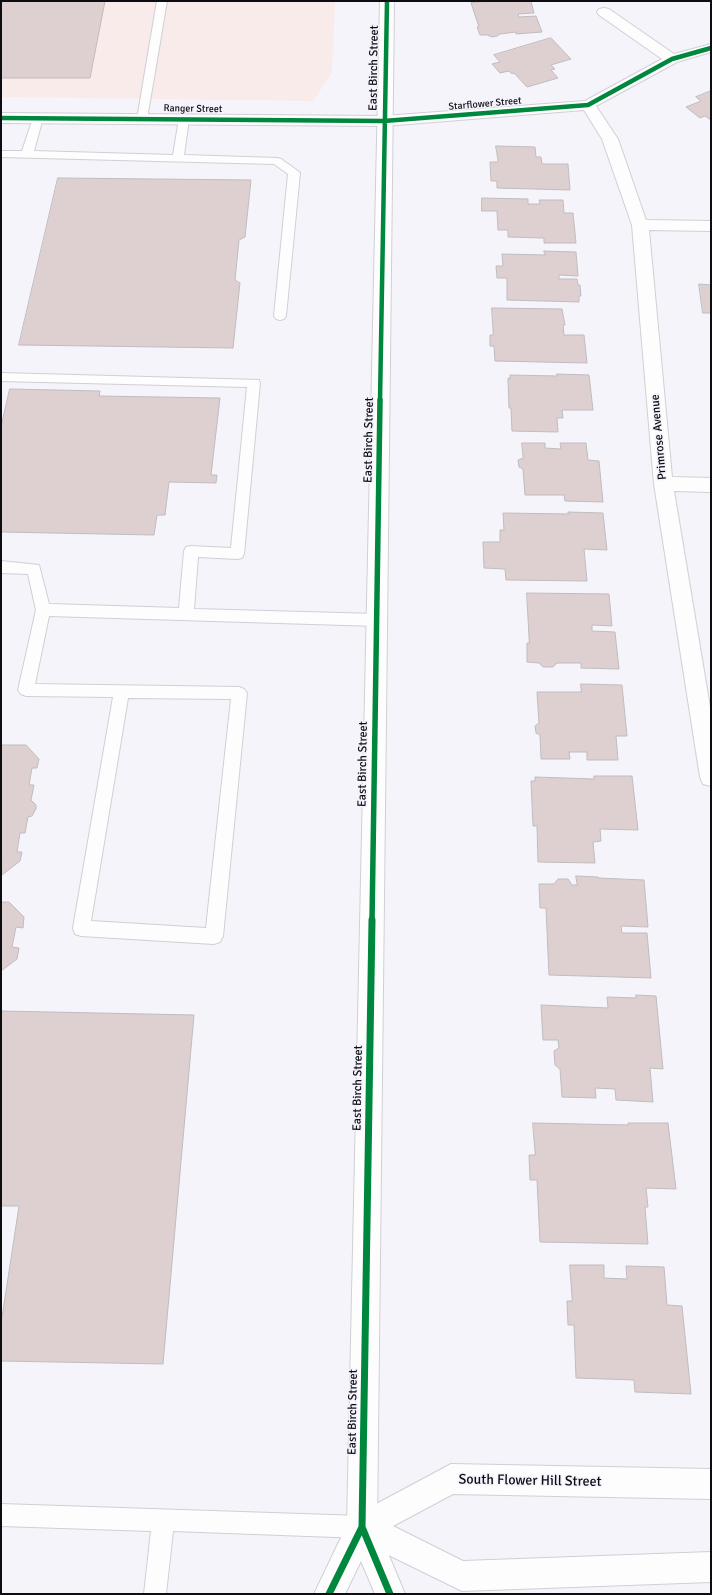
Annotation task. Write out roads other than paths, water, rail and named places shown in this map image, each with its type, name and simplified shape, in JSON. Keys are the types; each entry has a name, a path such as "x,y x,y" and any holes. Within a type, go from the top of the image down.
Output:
{"street":[{"name":"East Birch Street","path":"386,1 362,1527 390,1594"},
{"path":"604,12 672,59"},
{"path":"588,105 672,59 711,48"},
{"name":"Starflower Street","path":"384,122 588,105"},
{"name":"Primrose Avenue","path":"588,105 610,139 640,225 663,484 711,777"},
{"name":"Ranger Street","path":"1,118 384,122"},
{"path":"640,225 711,226"},
{"path":"663,484 711,485"},
{"name":"South Flower Hill Street","path":"362,1527 451,1479 711,1484"},
{"name":"East Birch Street","path":"329,1594 362,1527"},
{"path":"362,1527 462,1576 711,1567"}],"lane":[{"path":"142,119 162,1"},
{"path":"27,154 38,118"},
{"path":"178,158 184,119"},
{"path":"1,154 276,161 294,173 280,316"},
{"path":"1,377 254,383 237,554 191,551 186,614"},
{"path":"1,568 34,569 43,610 26,690 122,691 239,694 214,936 81,928 122,691"},
{"path":"43,610 377,620"},
{"path":"1,1515 362,1527"},
{"path":"155,1594 163,1520"}]}
